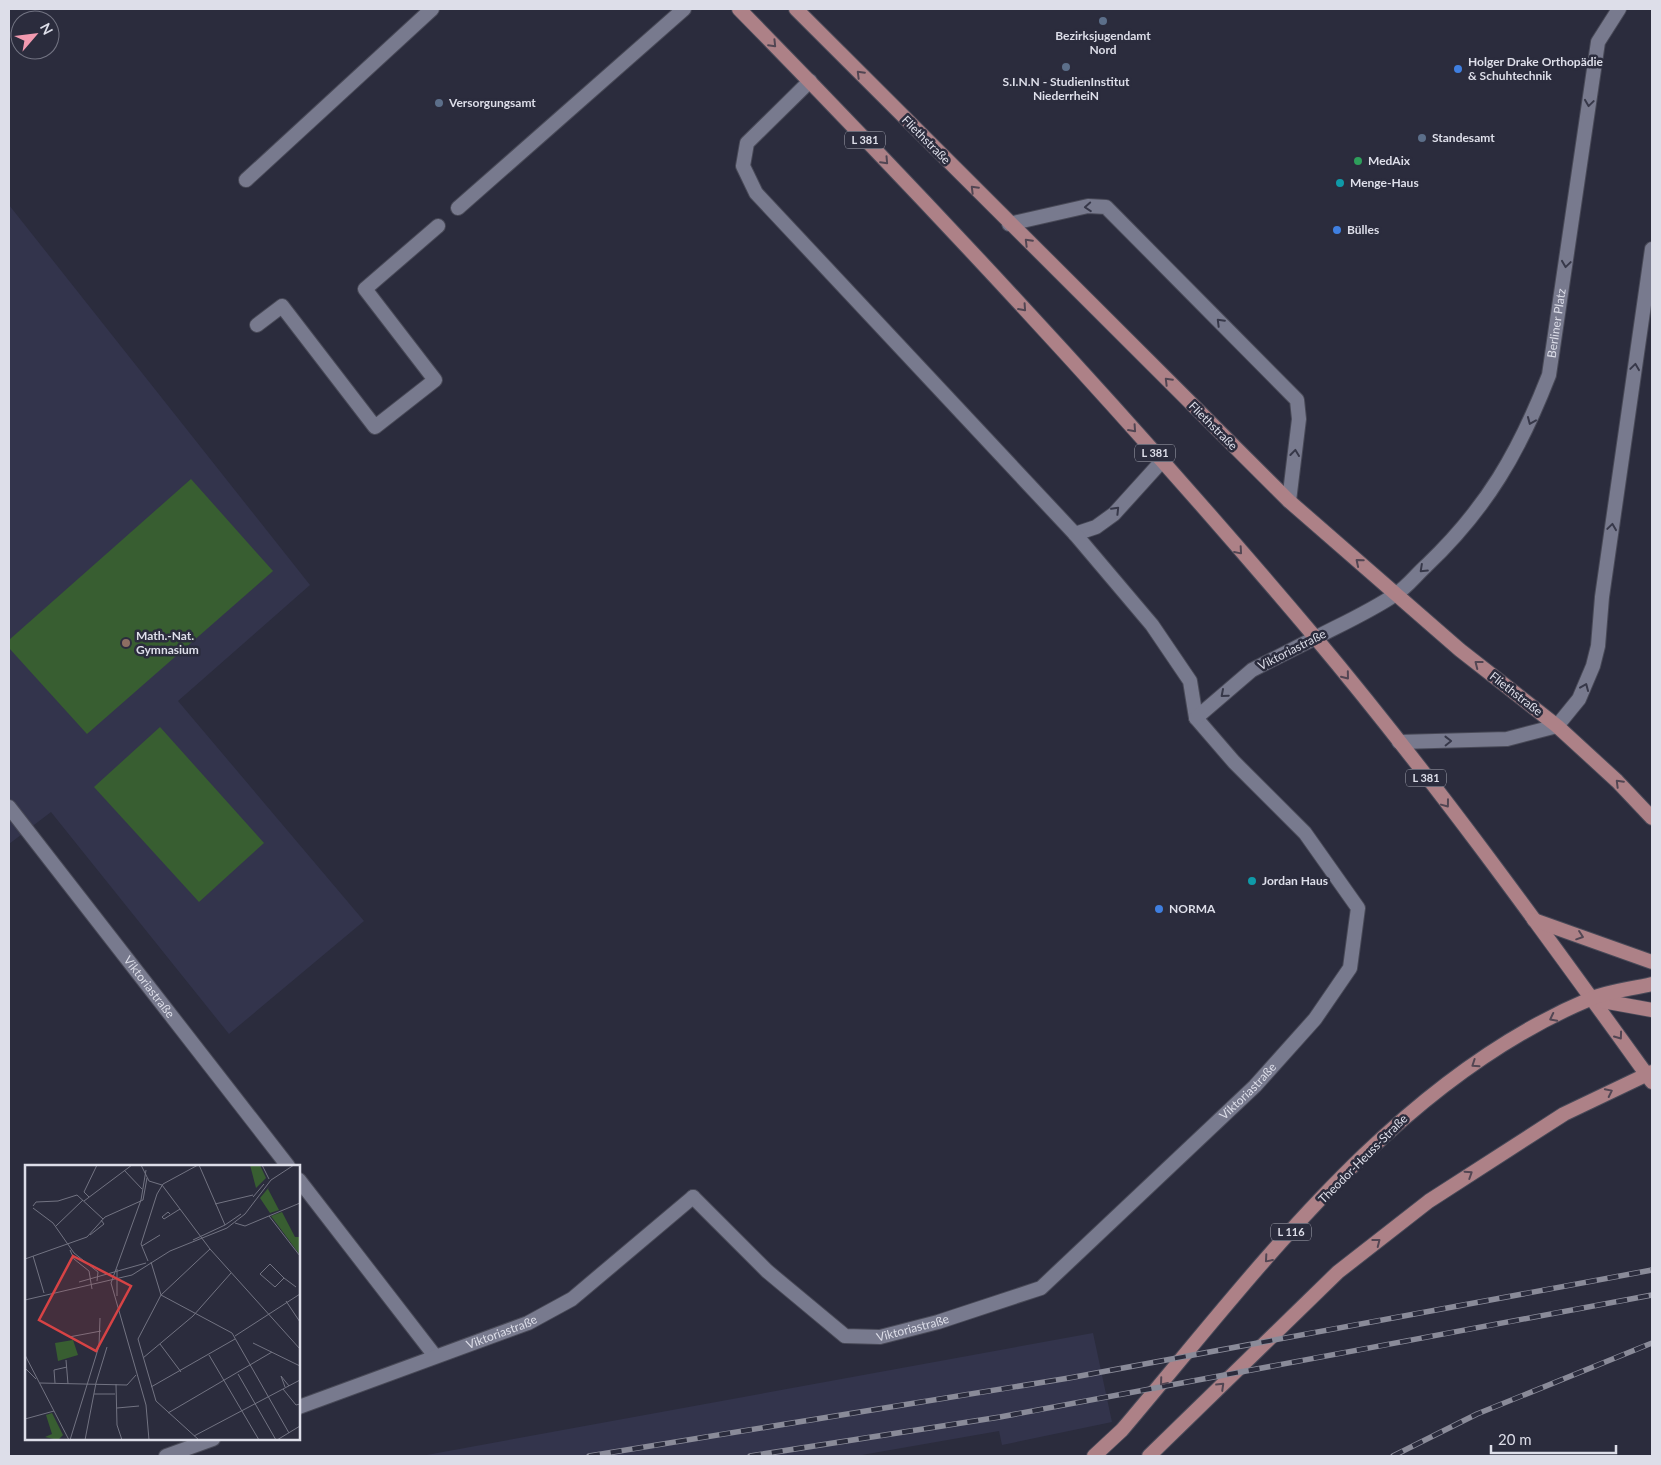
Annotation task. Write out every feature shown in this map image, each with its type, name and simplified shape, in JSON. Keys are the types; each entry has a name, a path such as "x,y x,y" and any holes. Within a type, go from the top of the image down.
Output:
{"main road":[{"name":"L 381","path":"739,9 991,272 1162,462 1315,638 1399,742 1650,1076"},
{"name":"Fliethstraße","path":"796,9 1009,224 1289,501 1460,650 1557,726 1617,781 1652,818"},
{"path":"1534,920 1652,962"},
{"name":"L 116","path":"1591,999 1652,984"},
{"path":"1591,999 1652,1010"},
{"name":"Theodor-Heuss-Straße","path":"1094,1456 1122,1430 1301,1221 1394,1125 1455,1077 1516,1037 1591,999"},
{"path":"1149,1456 1338,1272 1429,1201 1564,1114 1650,1076"}],"street":[{"path":"246,180 432,9"},
{"path":"458,208 684,9"},
{"name":"Berliner Platz","path":"1396,594 1450,543 1483,503 1504,472 1529,426 1549,375 1598,42 1619,9"},
{"path":"810,81 748,143 743,166 756,193 1074,534 1152,625 1190,681 1196,718"},
{"path":"1009,224 1088,206 1106,207 1297,400 1299,419 1289,501"},
{"path":"257,325 282,306 375,427 434,380 365,289 438,226"},
{"path":"1399,742 1506,739 1557,726 1579,699 1594,666 1598,646 1602,597 1652,250"},
{"path":"1074,534 1096,527 1114,514 1162,462"},
{"name":"Viktoriastraße","path":"300,1407 528,1323 572,1299 693,1197 767,1271 846,1336 880,1337 938,1322 1041,1288 1254,1086 1315,1019 1350,968 1358,908 1305,833 1234,762 1196,718 1252,670 1396,594"},
{"name":"Viktoriastraße","path":"9,807 287,1165"},
{"path":"300,1181 435,1356"},
{"path":"166,1456 210,1440"}],"shaded area":[{"name":"Math.-Nat. Gymnasium","path":"9,205 310,585 178,701 364,921 229,1034 51,812 9,844"},
{"path":"1093,1333 1112,1422 1002,1445 999,1431 856,1456 421,1456"}],"green space":[{"path":"191,479 273,571 87,734 9,648 9,640"},
{"path":"160,727 264,843 199,902 94,787"}],"railway":[{"path":"589,1456 1069,1378 1652,1270"},
{"path":"750,1456 1000,1417 1652,1295"},
{"path":"1393,1456 1477,1414 1652,1343"}],"place":[{"name":"Bezirksjugendamt Nord","path":"1103,21"},
{"name":"S.I.N.N - StudienInstitut NiederrheiN","path":"1066,67"},
{"name":"Holger Drake Orthopädie & Schuhtechnik","path":"1458,69"},
{"name":"Versorgungsamt","path":"439,103"},
{"name":"Standesamt","path":"1422,138"},
{"name":"MedAix","path":"1358,161"},
{"name":"Menge-Haus","path":"1340,183"},
{"name":"Bülles","path":"1337,230"},
{"name":"Math.-Nat. Gymnasium","path":"126,643"},
{"name":"Jordan Haus","path":"1252,881"},
{"name":"NORMA","path":"1159,909"}]}
